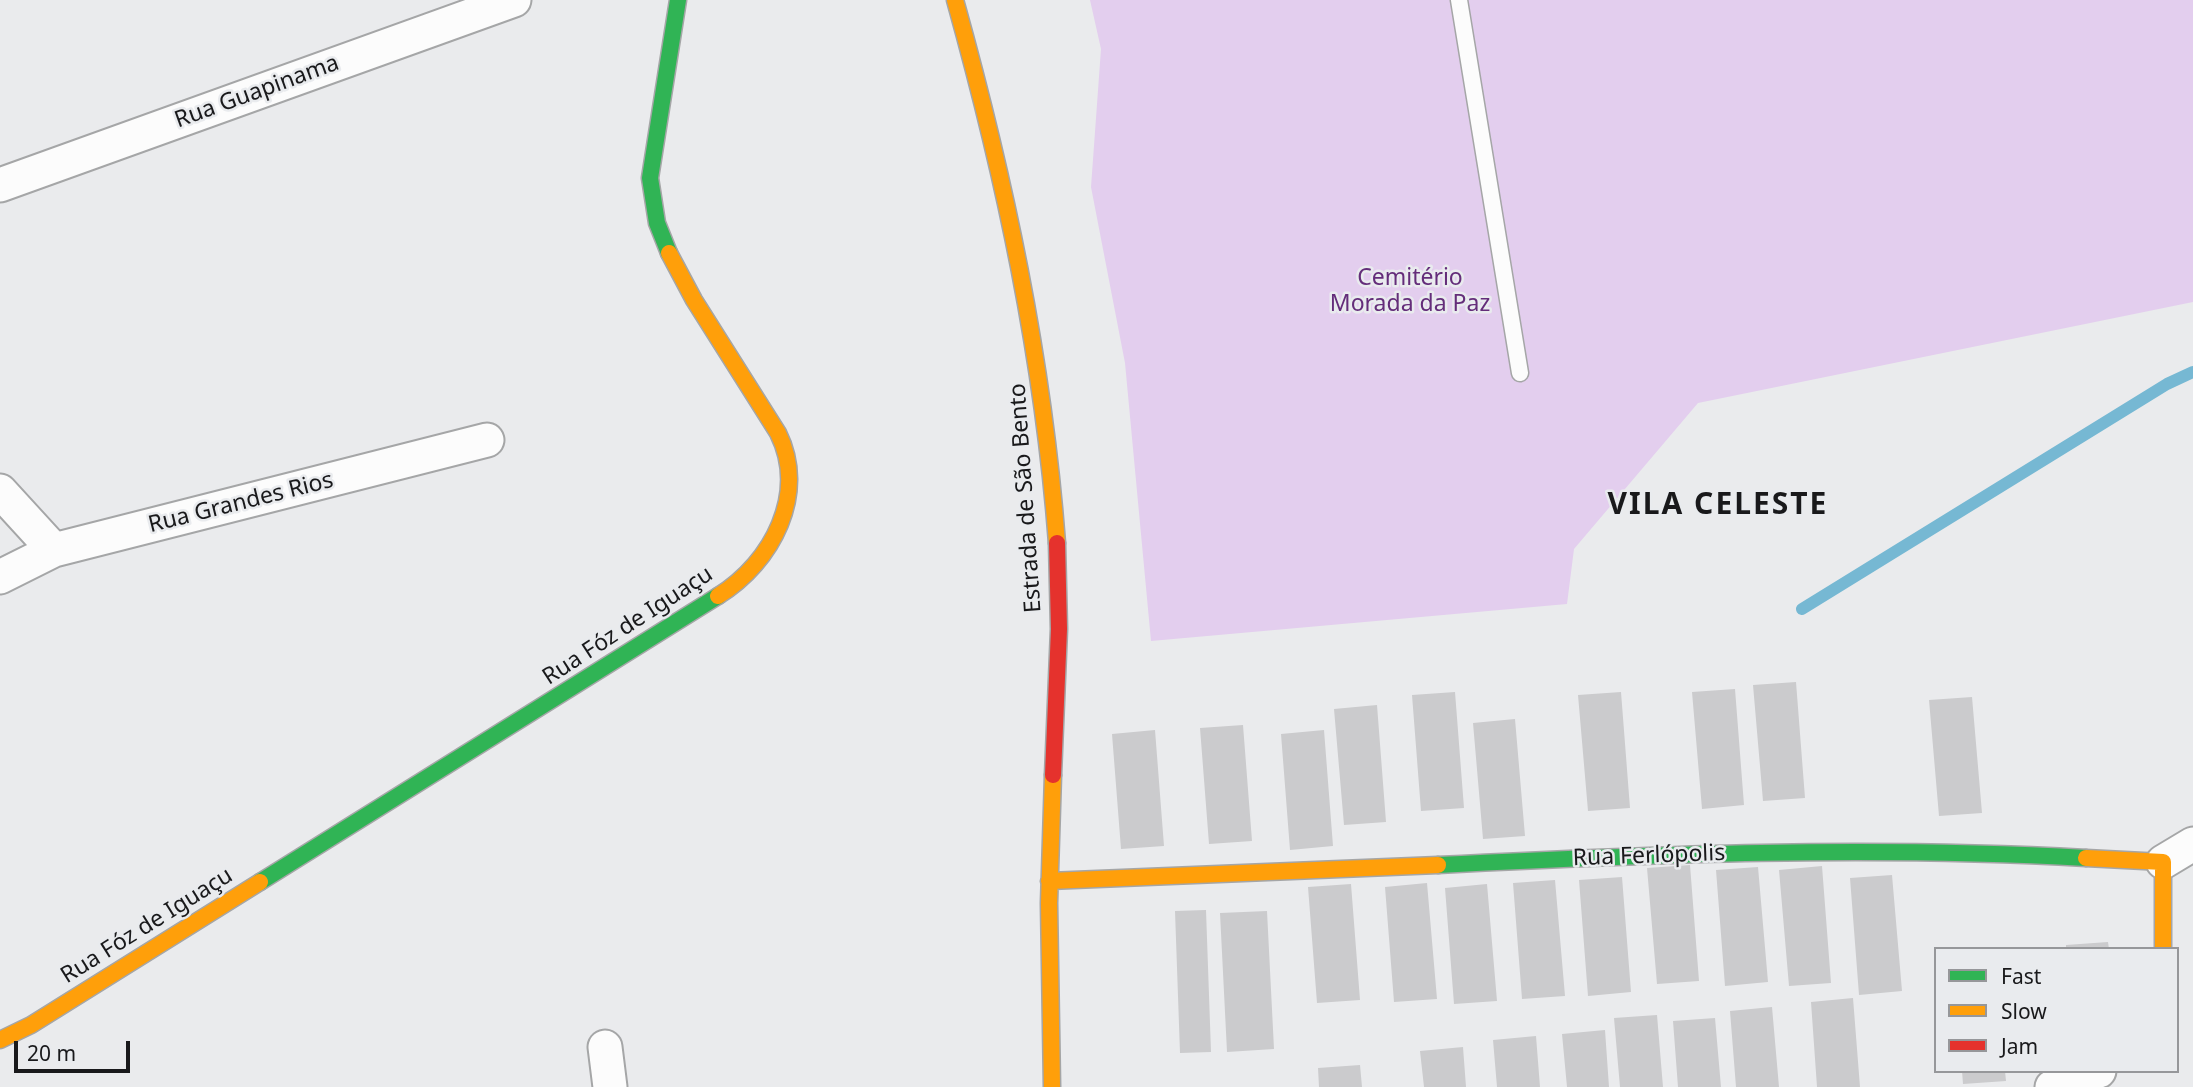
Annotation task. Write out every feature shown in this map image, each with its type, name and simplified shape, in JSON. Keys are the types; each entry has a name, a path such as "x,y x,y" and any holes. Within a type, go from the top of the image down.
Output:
{"street":[{"name":"Rua Guapinama","path":"0,185 514,0"},
{"name":"Rua Fóz de Iguaçu","path":"0,1040 32,1025 707,604 729,589 759,562 775,538 786,514 791,483 787,455 774,427 678,269 661,232 651,199 651,162 678,0"},
{"name":"Estrada de São Bento","path":"955,0 984,100 1042,382 1058,547 1058,646 1049,881 1052,1087"},
{"name":"Rua Grandes Rios","path":"0,577 54,551 487,440"},
{"path":"0,491 54,551"},
{"path":"2163,947 2163,862 2193,844"},
{"name":"Rua Ferlópolis","path":"1049,881 1277,873 1663,853 2020,854 2163,862"},
{"path":"605,1047 610,1087"},
{"path":"2052,1087 2093,1073"}],"lane":[{"path":"1459,0 1520,373"}],"green space":[{"name":"Cemitério Morada da Paz","path":"1090,0 2193,0 2193,302 1698,403 1574,549 1567,604 1151,641 1125,363 1091,187 1101,49"}],"building":[{"path":"1796,682 1805,798 1763,801 1753,685"},
{"path":"1735,689 1744,805 1702,809 1692,692"},
{"path":"1455,692 1464,808 1421,811 1412,695"},
{"path":"1621,692 1630,808 1588,811 1578,695"},
{"path":"1972,697 1982,813 1939,816 1929,700"},
{"path":"1377,705 1386,822 1344,825 1334,709"},
{"path":"1515,719 1525,836 1483,839 1473,723"},
{"path":"1243,725 1252,841 1209,844 1200,728"},
{"path":"1155,730 1164,846 1121,849 1112,734"},
{"path":"1324,730 1333,846 1290,850 1281,734"},
{"path":"1690,865 1699,981 1657,984 1647,868"},
{"path":"1822,866 1831,983 1789,986 1779,870"},
{"path":"1758,867 1768,982 1725,986 1716,870"},
{"path":"1892,875 1902,991 1859,995 1850,878"},
{"path":"1622,877 1631,992 1588,996 1579,880"},
{"path":"1555,880 1565,996 1522,999 1513,883"},
{"path":"1427,883 1437,999 1394,1002 1385,887"},
{"path":"1351,884 1360,1000 1317,1003 1308,887"},
{"path":"1487,884 1497,1001 1454,1004 1445,888"},
{"path":"1206,910 1211,1052 1180,1053 1175,911"},
{"path":"1267,911 1274,1049 1227,1052 1220,913"},
{"path":"2108,942 2109,947 2066,947"},
{"path":"1853,998 1860,1087 1817,1087 1811,1002"},
{"path":"1772,1007 1779,1087 1736,1087 1730,1011"},
{"path":"1657,1015 1663,1087 1620,1087 1614,1018"},
{"path":"1715,1018 1721,1087 1678,1087 1673,1021"},
{"path":"1605,1030 1609,1087 1567,1087 1562,1034"},
{"path":"1536,1036 1540,1087 1497,1087 1493,1040"},
{"path":"1463,1047 1466,1087 1424,1087 1420,1051"},
{"path":"1360,1065 1362,1087 1319,1087 1318,1068"},
{"path":"1962,1073 2005,1073 2006,1081 1963,1084"}],"waterway":[{"path":"1802,609 2167,384 2193,372"}],"traffic: fast":[{"path":"669,253 657,223 650,178 678,0"},
{"path":"260,882 718,596"},
{"path":"1438,865 1843,852 2086,858"}],"traffic: slow":[{"path":"955,0 990,134 1020,269 1042,405 1057,543"},
{"path":"669,253 694,300 778,433 786,456 789,479 787,502 780,524 755,565 738,582 718,596"},
{"path":"1052,1087 1049,903 1053,775"},
{"path":"2086,858 2163,862 2163,947"},
{"path":"1049,881 1438,865"},
{"path":"0,1040 31,1025 260,882"}],"traffic: jam":[{"path":"1053,775 1059,629 1057,543"}],"district":[{"name":"VILA CELESTE","path":"1718,505"}]}
